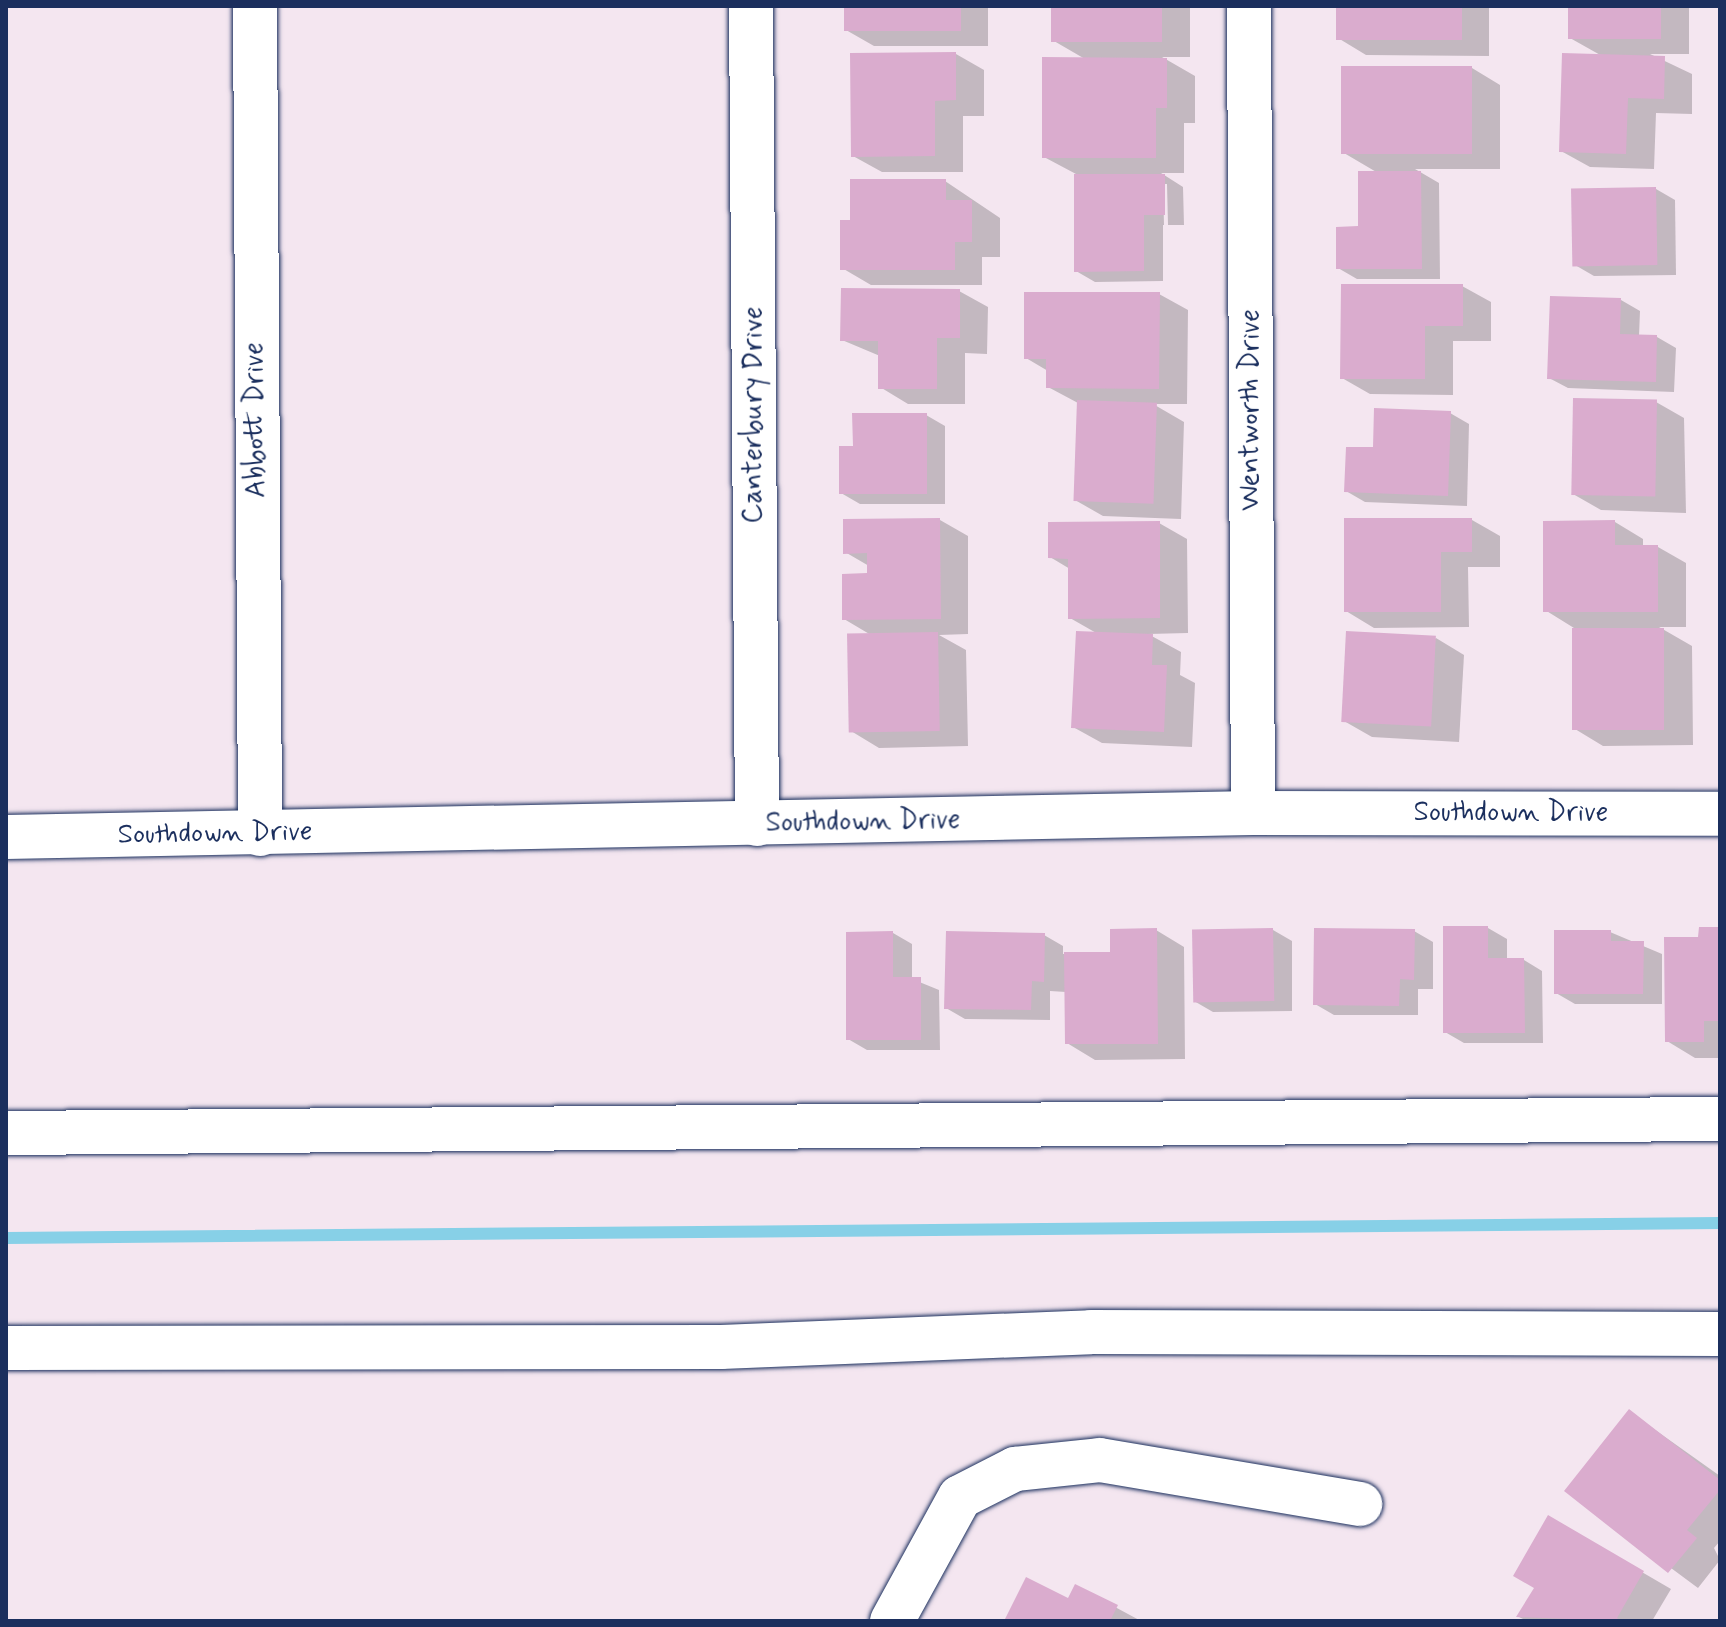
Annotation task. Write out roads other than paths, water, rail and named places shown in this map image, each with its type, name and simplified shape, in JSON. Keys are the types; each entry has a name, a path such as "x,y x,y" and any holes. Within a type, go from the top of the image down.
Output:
{"street":[{"name":"Abbott Drive","path":"255,6 260,834"},
{"name":"Canterbury Drive","path":"751,6 757,824"},
{"name":"Wentworth Drive","path":"1249,6 1253,813"},
{"name":"Southdown Drive","path":"6,837 1253,813 1720,814"},
{"path":"6,1133 1720,1119"},
{"path":"6,1348 721,1347 1091,1332 1720,1334"},
{"path":"892,1621 960,1497 1015,1469 1100,1460 1360,1504"}],"waterway":[{"path":"6,1238 1720,1223"}]}
